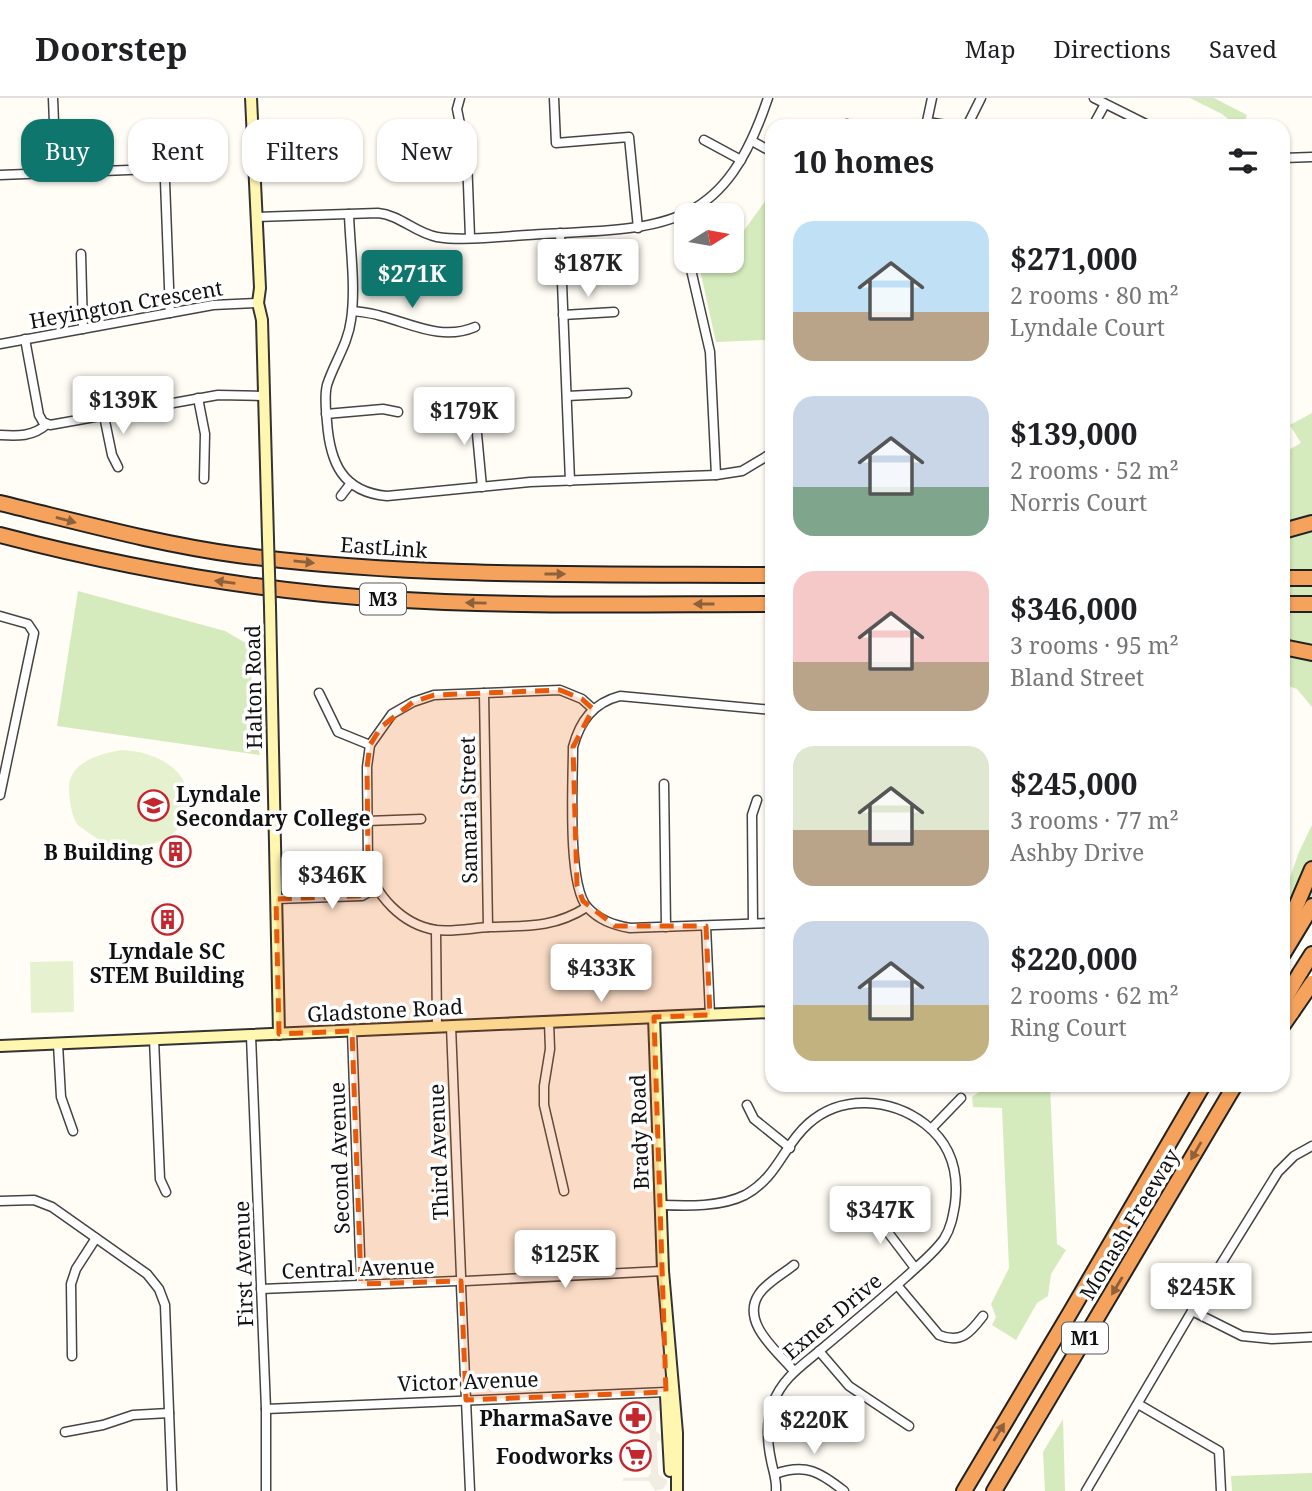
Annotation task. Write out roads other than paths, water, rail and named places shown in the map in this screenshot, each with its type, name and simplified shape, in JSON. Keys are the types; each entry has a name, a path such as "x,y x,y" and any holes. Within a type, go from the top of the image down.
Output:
{"highway":[{"name":"EastLink","path":"0,503 162,542 305,562 464,573 765,575"},
{"path":"1290,529 1312,523"},
{"name":"M3","path":"0,535 98,559 175,574 321,594 475,603 765,604"},
{"path":"1290,578 1312,579"},
{"path":"1290,604 1312,604"},
{"path":"1290,648 1312,653"},
{"path":"1290,921 1312,869"},
{"path":"1290,942 1312,906"},
{"path":"1290,1002 1306,978 1312,954"},
{"name":"Monash Freeway","path":"964,1491 1199,1092"},
{"name":"Monash Freeway","path":"994,1491 1232,1092"}],"main road":[{"name":"Halton Road","path":"251,98 260,288 256,303 262,320 279,1034"},
{"path":"1290,991 1312,990"},
{"name":"Gladstone Road","path":"0,1046 765,1012"},
{"name":"Brady Road","path":"653,1017 669,1392 677,1433 670,1491"},
{"name":"Brady Road","path":"673,1461 677,1491"}],"street":[{"path":"53,98 54,119"},
{"path":"460,98 457,109 467,158 470,237"},
{"path":"554,98 556,143 629,137 638,228"},
{"path":"703,203 715,193 741,160 768,98"},
{"path":"927,119 932,98"},
{"path":"970,119 981,98"},
{"path":"1094,98 1136,119"},
{"path":"1097,119 1105,104"},
{"path":"704,140 741,160"},
{"path":"751,141 765,148"},
{"path":"1290,158 1312,157"},
{"path":"114,171 154,169 162,173 165,181 170,313"},
{"path":"0,175 21,174"},
{"path":"349,214 353,310 346,341 327,386 326,414 333,458 351,483 367,492 387,496 570,481 716,475 742,471 765,458"},
{"path":"256,217 386,214 434,236 470,237 638,228 674,218"},
{"path":"560,233 570,481"},
{"path":"81,254 83,329"},
{"path":"692,273 710,352 716,475"},
{"name":"Heyington Crescent","path":"0,344 219,304 256,303"},
{"path":"353,310 444,333 461,332 475,327"},
{"path":"564,315 614,312"},
{"path":"26,339 39,415 47,424"},
{"path":"567,396 627,393"},
{"path":"0,435 25,435 47,424 57,425 218,395 263,396"},
{"path":"198,398 205,434 204,479"},
{"path":"326,414 383,409 398,412"},
{"path":"478,410 476,424 482,487"},
{"path":"104,416 112,455 118,467"},
{"path":"341,496 351,483"},
{"path":"0,616 28,624 34,633 0,795"},
{"path":"587,907 553,924 436,930 412,921 393,908 376,888 369,869 367,766 370,745 392,714 413,702 434,695 560,690 582,699 593,709"},
{"name":"Samaria Street","path":"484,693 488,927"},
{"path":"319,694 338,732 370,745"},
{"path":"765,709 634,695 613,698 593,709 580,725 573,747 577,885 587,907 600,919 615,926 630,928 765,923"},
{"path":"664,784 666,927"},
{"path":"753,923 752,815 757,800"},
{"path":"367,821 421,819"},
{"path":"276,899 362,895 376,888"},
{"path":"706,926 710,1014"},
{"path":"436,930 437,1027"},
{"path":"549,1022 550,1049 544,1105 564,1191"},
{"name":"Third Avenue","path":"451,1026 470,1491"},
{"name":"Second Avenue","path":"352,1031 361,1284"},
{"name":"First Avenue","path":"251,1036 267,1491"},
{"path":"154,1040 160,1179 166,1192"},
{"path":"58,1044 61,1097 73,1131"},
{"path":"931,1129 961,1098"},
{"name":"Exner Drive","path":"662,1205 719,1203 741,1197 769,1176 808,1124 832,1110 853,1103 879,1103 909,1112 931,1129 948,1152 957,1183 952,1222 945,1238 897,1285 793,1370 779,1390 769,1419 768,1446 776,1491"},
{"path":"747,1105 754,1119 790,1148"},
{"path":"1086,1491 1278,1172 1294,1156 1312,1146"},
{"path":"0,1201 34,1200 61,1212 148,1274 159,1289 165,1305 172,1491"},
{"path":"867,1206 915,1268"},
{"path":"72,1356 71,1284 80,1262 96,1238"},
{"path":"793,1370 760,1332 755,1301 765,1288 794,1265"},
{"name":"Central Avenue","path":"261,1289 663,1271"},
{"path":"897,1285 939,1335 946,1338 962,1338 969,1334 983,1316"},
{"path":"1192,1311 1242,1336 1272,1339 1312,1337"},
{"path":"819,1351 849,1385 909,1426"},
{"name":"Victor Avenue","path":"266,1409 669,1392"},
{"path":"1138,1404 1219,1451 1221,1491"},
{"path":"65,1432 103,1425 133,1415 169,1413"},
{"path":"775,1474 791,1469 807,1469 844,1491"}],"place":[{"name":"Lyndale Secondary College","path":"153,806"},
{"name":"B Building","path":"176,852"},
{"name":"Lyndale SC STEM Building","path":"167,919"},
{"name":"PharmaSave","path":"636,1418"},
{"name":"Foodworks","path":"636,1456"}]}
